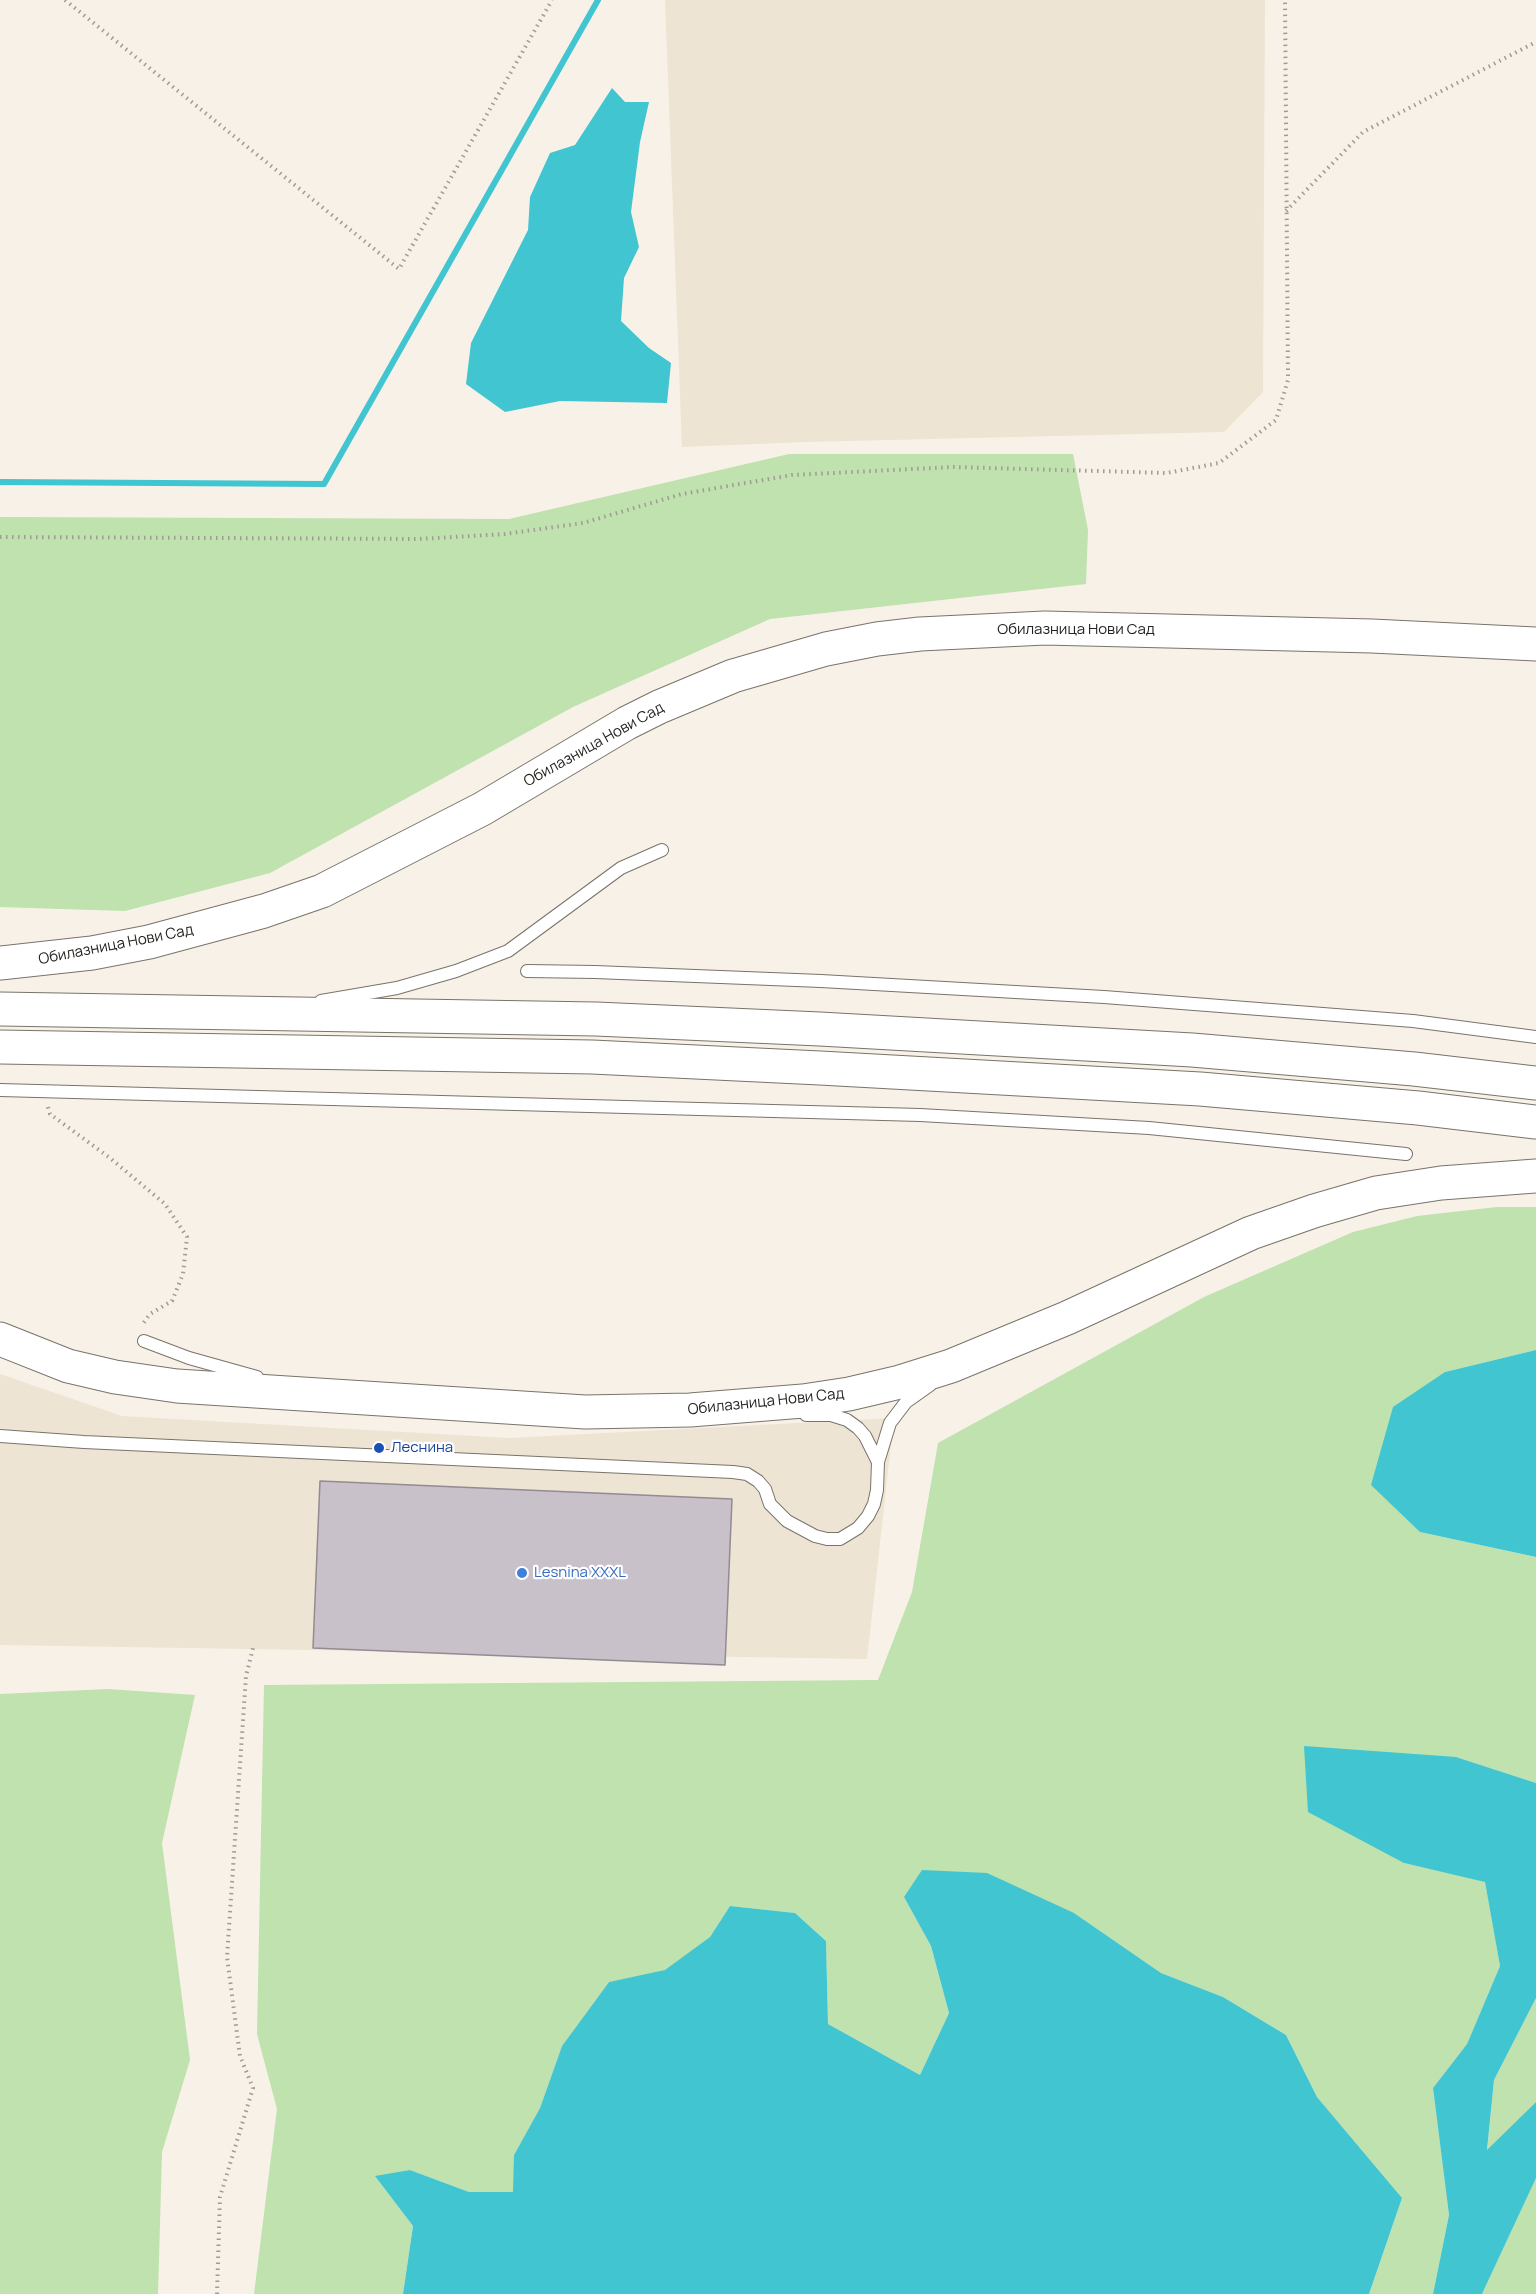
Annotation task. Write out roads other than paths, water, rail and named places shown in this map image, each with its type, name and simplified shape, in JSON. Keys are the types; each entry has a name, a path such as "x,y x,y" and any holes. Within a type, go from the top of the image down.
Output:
{"main road":[{"name":"Обилазница Нови Сад","path":"0,963 92,952 149,942 255,914 322,891 482,809 627,723 659,707 733,676 826,649 877,639 920,634 1045,628 1303,634 1536,644"},
{"path":"0,1009 596,1019 1040,1040 1414,1069 1536,1083"},
{"path":"0,1047 592,1057 797,1067 1200,1089 1418,1108 1536,1122"},
{"name":"Обилазница Нови Сад","path":"0,1339 68,1366 148,1383 585,1412 690,1410 762,1405 849,1394 900,1382 951,1366 1067,1318 1251,1233 1314,1211 1376,1194 1442,1183 1536,1176"}],"lane":[{"path":"251,1012 397,988 456,971 508,951 621,868 662,850"},
{"path":"527,971 821,981 1115,998 1413,1021 1536,1037"},
{"path":"0,1090 920,1115 1149,1128 1406,1154"},
{"path":"144,1341 189,1358 246,1375 418,1401"},
{"path":"0,1436 84,1442 733,1472 747,1474 758,1480 765,1489 770,1504 787,1521 804,1532 827,1539 840,1539 850,1535 868,1516 874,1504 878,1462 897,1411 943,1376 951,1366"},
{"path":"762,1405 776,1412 831,1415 847,1419 865,1436 878,1462"}],"water":[{"path":"612,88 625,102 649,102 640,142 631,212 639,247 624,278 621,321 649,348 671,363 667,403 560,401 505,412 466,384 471,343 528,230 530,197 550,153 575,145"},
{"path":"1536,1350 1536,1557 1420,1532 1371,1485 1393,1407 1445,1372"},
{"path":"1304,1746 1456,1757 1536,1783 1536,1998 1494,2080 1487,2150 1536,2102 1536,2178 1482,2294 1433,2294 1449,2215 1433,2088 1467,2044 1500,1966 1485,1882 1404,1863 1308,1812"},
{"path":"922,1870 987,1873 1074,1913 1161,1973 1223,1997 1286,2035 1317,2097 1402,2198 1369,2294 403,2294 413,2226 375,2176 410,2170 469,2192 513,2192 514,2155 540,2108 562,2046 609,1982 665,1970 710,1937 730,1906 795,1913 826,1941 828,2024 920,2075 949,2013 931,1946 904,1897"}],"waterway":[{"path":"0,482 324,484 598,0"}],"place":[{"name":"Леснина","path":"379,1448"},
{"name":"Lesnina XXXL","path":"522,1573"}]}
